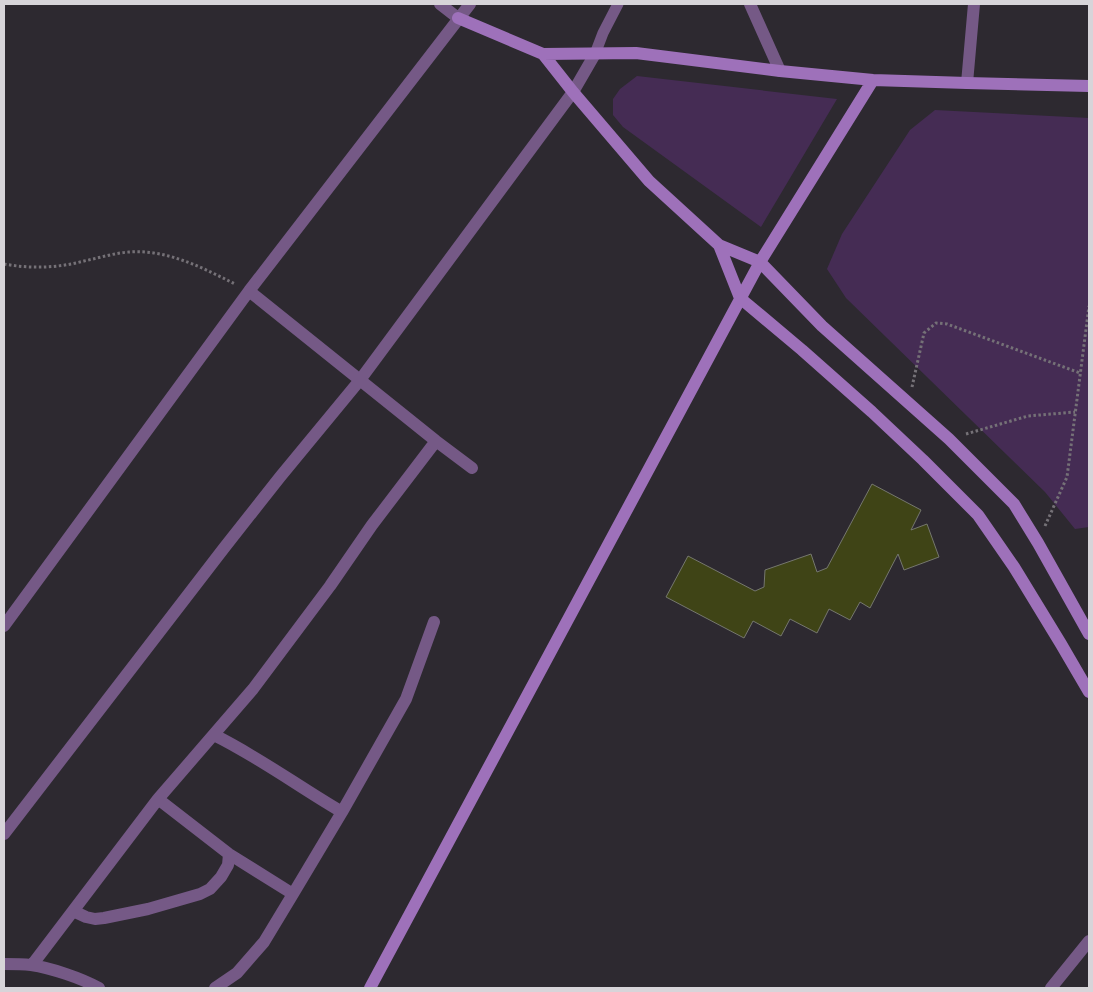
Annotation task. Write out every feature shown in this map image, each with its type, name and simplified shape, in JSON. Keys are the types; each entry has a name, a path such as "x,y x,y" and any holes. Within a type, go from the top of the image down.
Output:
{"street":[{"path":"440,4 458,18 544,54 636,53 780,71 874,80 1089,86"},
{"path":"4,626 249,291 470,4"},
{"path":"750,4 780,71"},
{"path":"968,83 974,4"},
{"path":"544,54 573,92 649,181 720,245 760,262 822,326 949,439 1014,504 1089,634"},
{"path":"4,834 224,548 360,380 573,92 595,54"},
{"path":"370,988 740,298 760,262 874,80"},
{"path":"720,245 740,298 872,412 978,515 1023,583 1089,692"},
{"path":"249,291 472,468"},
{"path":"32,965 158,799 265,673 436,440"},
{"path":"215,988 237,973 264,942 293,894 406,699 434,622"},
{"path":"214,735 342,812"},
{"path":"158,799 229,854 293,894"},
{"path":"73,911 86,917 104,918 148,909 200,894 210,889 221,877 228,865 229,854"},
{"path":"1051,988 1089,941"},
{"path":"4,964 32,965 60,972 98,988"}],"lane":[{"path":"595,54 603,33 618,4"}],"path":[{"path":"4,264 41,267 65,265 129,252 149,252 172,257 249,291"},
{"path":"1038,543 1067,477 1089,306"},
{"path":"909,403 924,333 936,323 948,324 1080,374"},
{"path":"949,439 1028,416 1075,412"}],"shaded area":[{"path":"637,76 837,99 761,227 623,127 613,115 613,99 620,89"},
{"path":"935,110 1089,118 1089,527 1075,529 1045,492 846,298 827,269 842,234 910,130"}],"building":[{"path":"872,484 921,510 911,530 927,524 939,557 904,570 898,554 870,608 860,602 850,620 829,609 817,633 790,619 781,636 753,621 744,638 666,597 688,556 755,591 764,587 765,570 811,554 817,572 827,568"}]}
